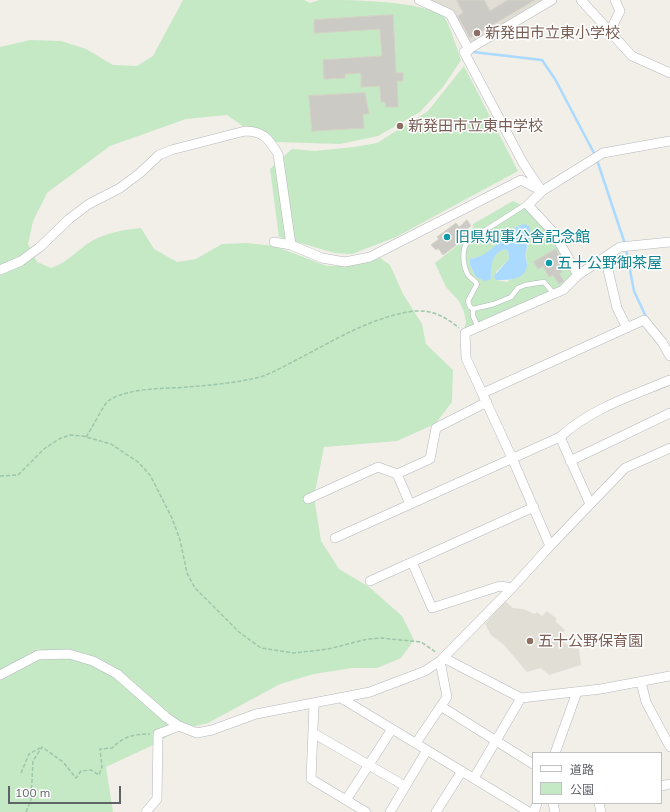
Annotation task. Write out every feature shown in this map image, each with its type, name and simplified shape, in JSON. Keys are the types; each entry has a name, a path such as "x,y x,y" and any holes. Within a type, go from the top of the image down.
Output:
{"street":[{"path":"420,0 450,14 468,50"},
{"path":"542,191 523,163 464,52 552,0"},
{"path":"580,0 609,33 632,56 670,73"},
{"path":"609,33 620,11 615,0"},
{"path":"0,270 21,261 40,247 69,219 89,204 120,188 140,174 159,155 171,150 245,131 255,131 263,135 271,141 278,154 291,245"},
{"path":"578,275 554,233 528,205 542,191 603,153 670,142"},
{"path":"274,242 291,245 322,258 345,262 370,257 521,180 542,191"},
{"path":"550,546 534,507 466,358 465,333 562,290 578,275 620,247 670,242"},
{"path":"605,257 617,308 627,328"},
{"path":"483,393 644,320 662,342 670,356"},
{"path":"336,538 560,437 576,422 600,409 670,380"},
{"path":"308,499 378,467 397,474 430,459 436,428 487,402"},
{"path":"570,461 670,413"},
{"path":"560,437 590,504"},
{"path":"0,675 38,655 68,654 93,661 117,674 167,718 179,726 197,733 205,732 256,714 370,692 425,671 442,660 625,468 670,448"},
{"path":"397,474 410,504"},
{"path":"370,581 534,507"},
{"path":"412,562 432,608 500,586 512,588"},
{"path":"442,660 521,698 601,689 641,682 668,674"},
{"path":"416,743 447,697 442,660"},
{"path":"641,682 646,702 670,747"},
{"path":"555,752 577,692"},
{"path":"342,698 530,812"},
{"path":"474,778 521,698"},
{"path":"314,704 311,779 366,812"},
{"path":"442,706 532,763"},
{"path":"146,812 157,799 158,734 179,726"},
{"path":"346,800 392,729"},
{"path":"313,733 405,786"},
{"path":"390,812 427,750"},
{"path":"436,812 462,771"}],"lane":[{"path":"478,327 473,316 473,309 470,307 468,301 477,284 469,276 465,266 464,246 468,241 524,205 528,205"},
{"path":"473,309 494,304 511,297 518,288 525,285 544,282 554,294"}],"path":[{"path":"86,437 107,402 122,395 158,388 236,382 261,377 287,366 355,329 374,321 416,311 435,313 444,316 465,333"},
{"path":"0,476 18,475 44,449 59,439 70,435 86,437 111,444 138,462 150,475 172,518 180,540 187,573 195,588 239,632 261,648 294,653 328,649 368,639 405,639 421,642 442,660"},
{"path":"42,747 63,762 76,778 81,771 91,770 99,774 102,767 100,749 112,748 120,740 133,734 158,734"},
{"path":"21,773 29,754 42,747"},
{"path":"26,812 31,800 33,761 42,747"}],"shaded area":[{"name":"新発田市立東小学校","path":"424,0 548,0 470,45 449,9"},
{"name":"五十公野保育園","path":"505,601 513,608 523,609 535,614 537,612 542,616 547,611 557,619 555,621 565,630 558,638 572,648 579,649 581,665 549,675 541,668 527,672 504,645 491,635 485,624"}],"green space":[{"path":"183,0 304,0 310,3 320,0 349,0 403,4 433,11 444,17 453,37 461,60 443,87 420,112 378,136 340,144 275,142 250,131 227,115 186,119 110,146 47,193 33,221 28,244 37,262 51,268 66,261 93,240 120,231 141,228 154,249 177,262 196,259 222,244 247,243 274,246 327,266 355,265 380,258 390,265 403,294 422,324 426,344 453,370 452,402 435,424 397,441 324,447 314,497 321,541 339,569 369,587 402,616 414,640 401,658 377,668 352,668 314,674 280,684 208,723 178,730 153,745 106,767 113,812 0,812 0,47 30,40 61,41 86,49 113,65 137,66 153,56"},
{"path":"464,66 518,171 396,237 352,254 335,253 279,237 270,169 292,149 315,151 377,143 428,111"},
{"path":"513,201 528,208 552,236 573,274 559,288 464,329 466,322 464,312 459,301 446,287 435,263 472,234 473,224","holes":["518,226 529,242 526,253 527,267 507,282 496,280 496,272 509,259 508,250 499,252 493,259 491,279 476,277 470,265 470,259 491,251"]}],"water":[{"path":"525,224 530,227 530,231 526,254 527,265 523,274 515,278 496,280 494,276 509,259 508,250 503,250 496,255 494,259 491,269 491,279 485,281 476,277 470,265 470,259 479,257 487,252 518,226"}],"building":[{"path":"457,0 484,0 490,11 508,0 535,0 470,38 458,16 463,13"},
{"path":"393,15 396,73 403,73 403,81 397,81 398,107 386,107 385,102 381,102 380,86 361,87 361,73 345,74 345,78 324,79 323,60 382,56 380,29 314,33 314,20"},
{"path":"365,93 369,114 363,114 364,128 312,131 309,96"},
{"name":"旧県知事公舎記念館","path":"467,220 471,226 468,228 472,233 443,255 438,248 436,250 431,245 439,239 437,237 456,223 459,227"},
{"name":"五十公野御茶屋","path":"556,249 563,263 558,266 562,272 559,274 564,281 559,284 553,275 549,277 543,266 538,269 534,262"}],"waterway":[{"path":"473,52 542,60 555,79 595,155"},
{"path":"597,160 625,244"},
{"path":"626,249 634,291 647,319"}],"place":[{"name":"新発田市立東小学校","path":"477,33"},
{"name":"新発田市立東中学校","path":"400,126"},
{"name":"旧県知事公舎記念館","path":"447,237"},
{"name":"五十公野御茶屋","path":"549,263"},
{"name":"五十公野保育園","path":"530,641"}]}
